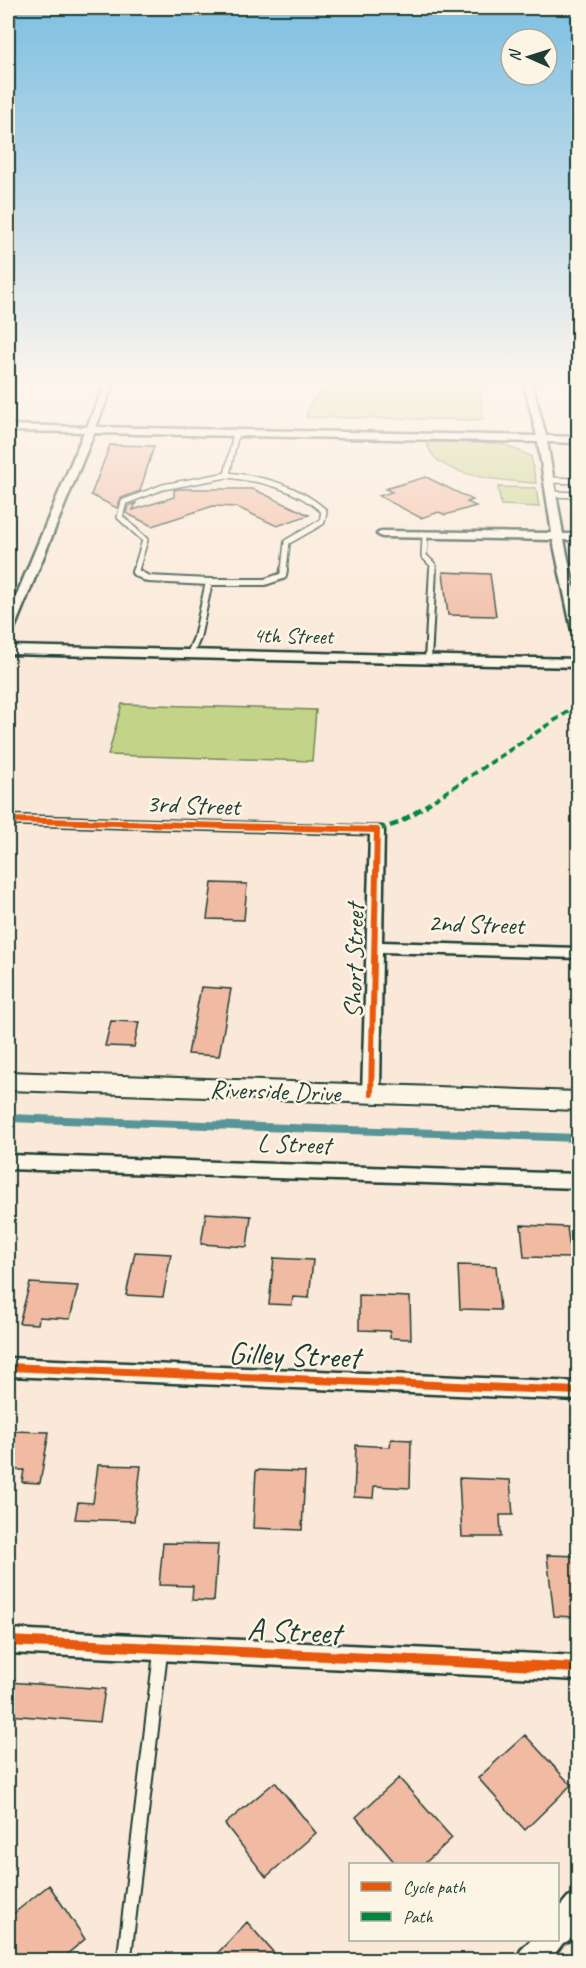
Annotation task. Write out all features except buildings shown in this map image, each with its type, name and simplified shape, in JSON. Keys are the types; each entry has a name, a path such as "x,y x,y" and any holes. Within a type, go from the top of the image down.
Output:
{"street":[{"path":"8,629 13,600 69,476"},
{"path":"548,476 558,537 579,631"},
{"path":"382,534 579,537"},
{"name":"4th Street","path":"8,650 579,663"},
{"name":"3rd Street","path":"8,820 377,830"},
{"name":"Short Street","path":"371,1094 377,830"},
{"name":"2nd Street","path":"373,947 579,953"},
{"name":"Riverside Drive","path":"8,1081 579,1101"},
{"name":"L Street","path":"8,1162 579,1181"},
{"name":"Gilley Street","path":"8,1367 579,1391"},
{"name":"A Street","path":"8,1641 579,1668"},
{"path":"559,1930 579,1907"},
{"path":"531,1960 549,1941"}],"lane":[{"path":"223,476 163,487 124,502 120,517 145,540 135,572 148,579 209,582 265,582 283,576 287,542 322,522 324,511 313,499 255,478 235,476"},
{"path":"549,480 579,481"},
{"path":"551,494 579,495"},
{"path":"425,535 424,556 433,565 434,594 430,611 428,660"},
{"path":"190,654 198,638 209,582"},
{"path":"124,1960 161,1648"}],"green space":[{"path":"476,476 535,476 536,483 507,481"},
{"path":"498,487 536,488 539,507 501,505"},
{"path":"122,704 316,710 312,761 108,755"}],"waterway":[{"path":"8,1118 578,1138"}],"marked path":[{"path":"377,830 399,823 578,705"}],"cycle path":[{"path":"8,820 377,830 371,1094"},
{"path":"8,1367 578,1391"},
{"path":"8,1641 578,1668"}]}
